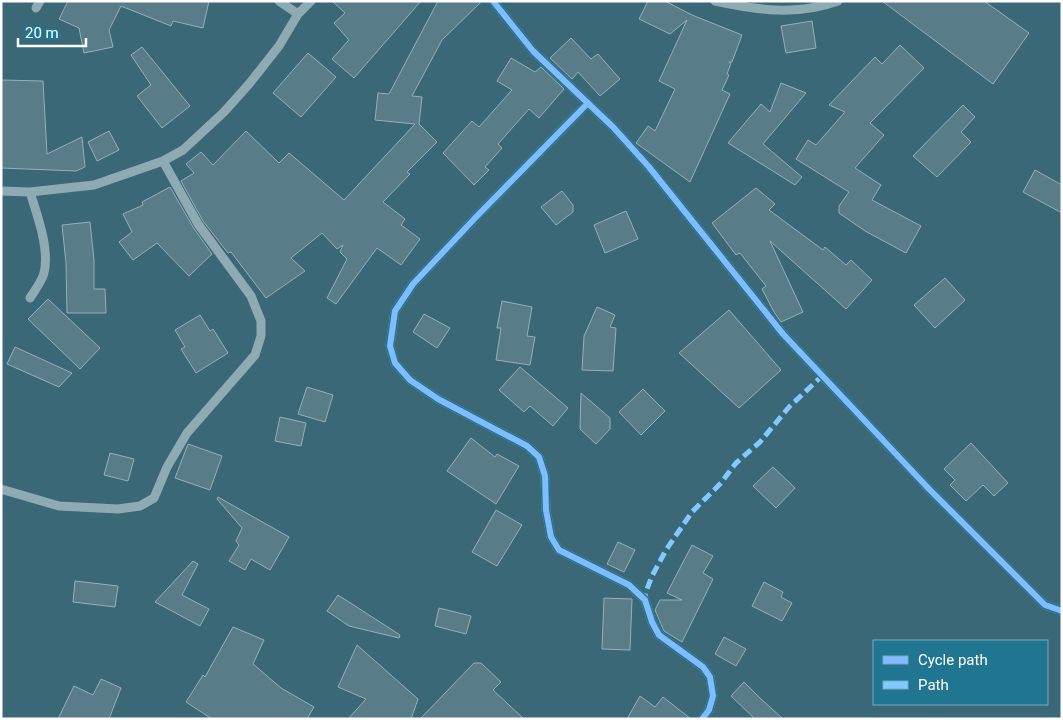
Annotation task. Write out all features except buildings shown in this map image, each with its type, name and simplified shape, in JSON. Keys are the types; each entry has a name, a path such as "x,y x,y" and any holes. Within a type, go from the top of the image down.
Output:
{"street":[{"path":"279,1 298,14"},
{"path":"1,191 30,192 94,185 163,161 183,150 224,112 249,84 279,46 298,14 311,1"},
{"path":"492,1 534,51 613,127 649,166 796,348 929,488 1045,604 1062,611"},
{"path":"715,1 756,10 807,10 838,1"},
{"path":"588,103 413,284 396,311 390,346 395,363 410,380 438,398 527,446 539,457 545,476 546,510 550,537 559,550 629,585 644,600 658,635 703,667 710,677 713,696 709,710 702,719"},
{"path":"1,489 59,506 118,509 140,506 154,498 166,467 187,433 255,355 261,336 261,321 251,296 198,224 163,161"},
{"path":"30,192 40,222 44,251 44,274 30,298"}],"marked path":[{"path":"647,603 645,594 652,576 666,550 692,512 721,483 736,463 760,442 789,407 822,376"}],"cycle path":[{"path":"493,1 533,51 613,127 649,167 783,334 929,489 1045,605 1062,611"},
{"path":"588,103 413,284 395,311 390,346 395,363 410,380 438,399 527,446 539,457 545,476 546,510 551,537 559,550 629,585 645,600 652,622 659,635 703,667 710,677 713,696 709,710 702,719"}]}
